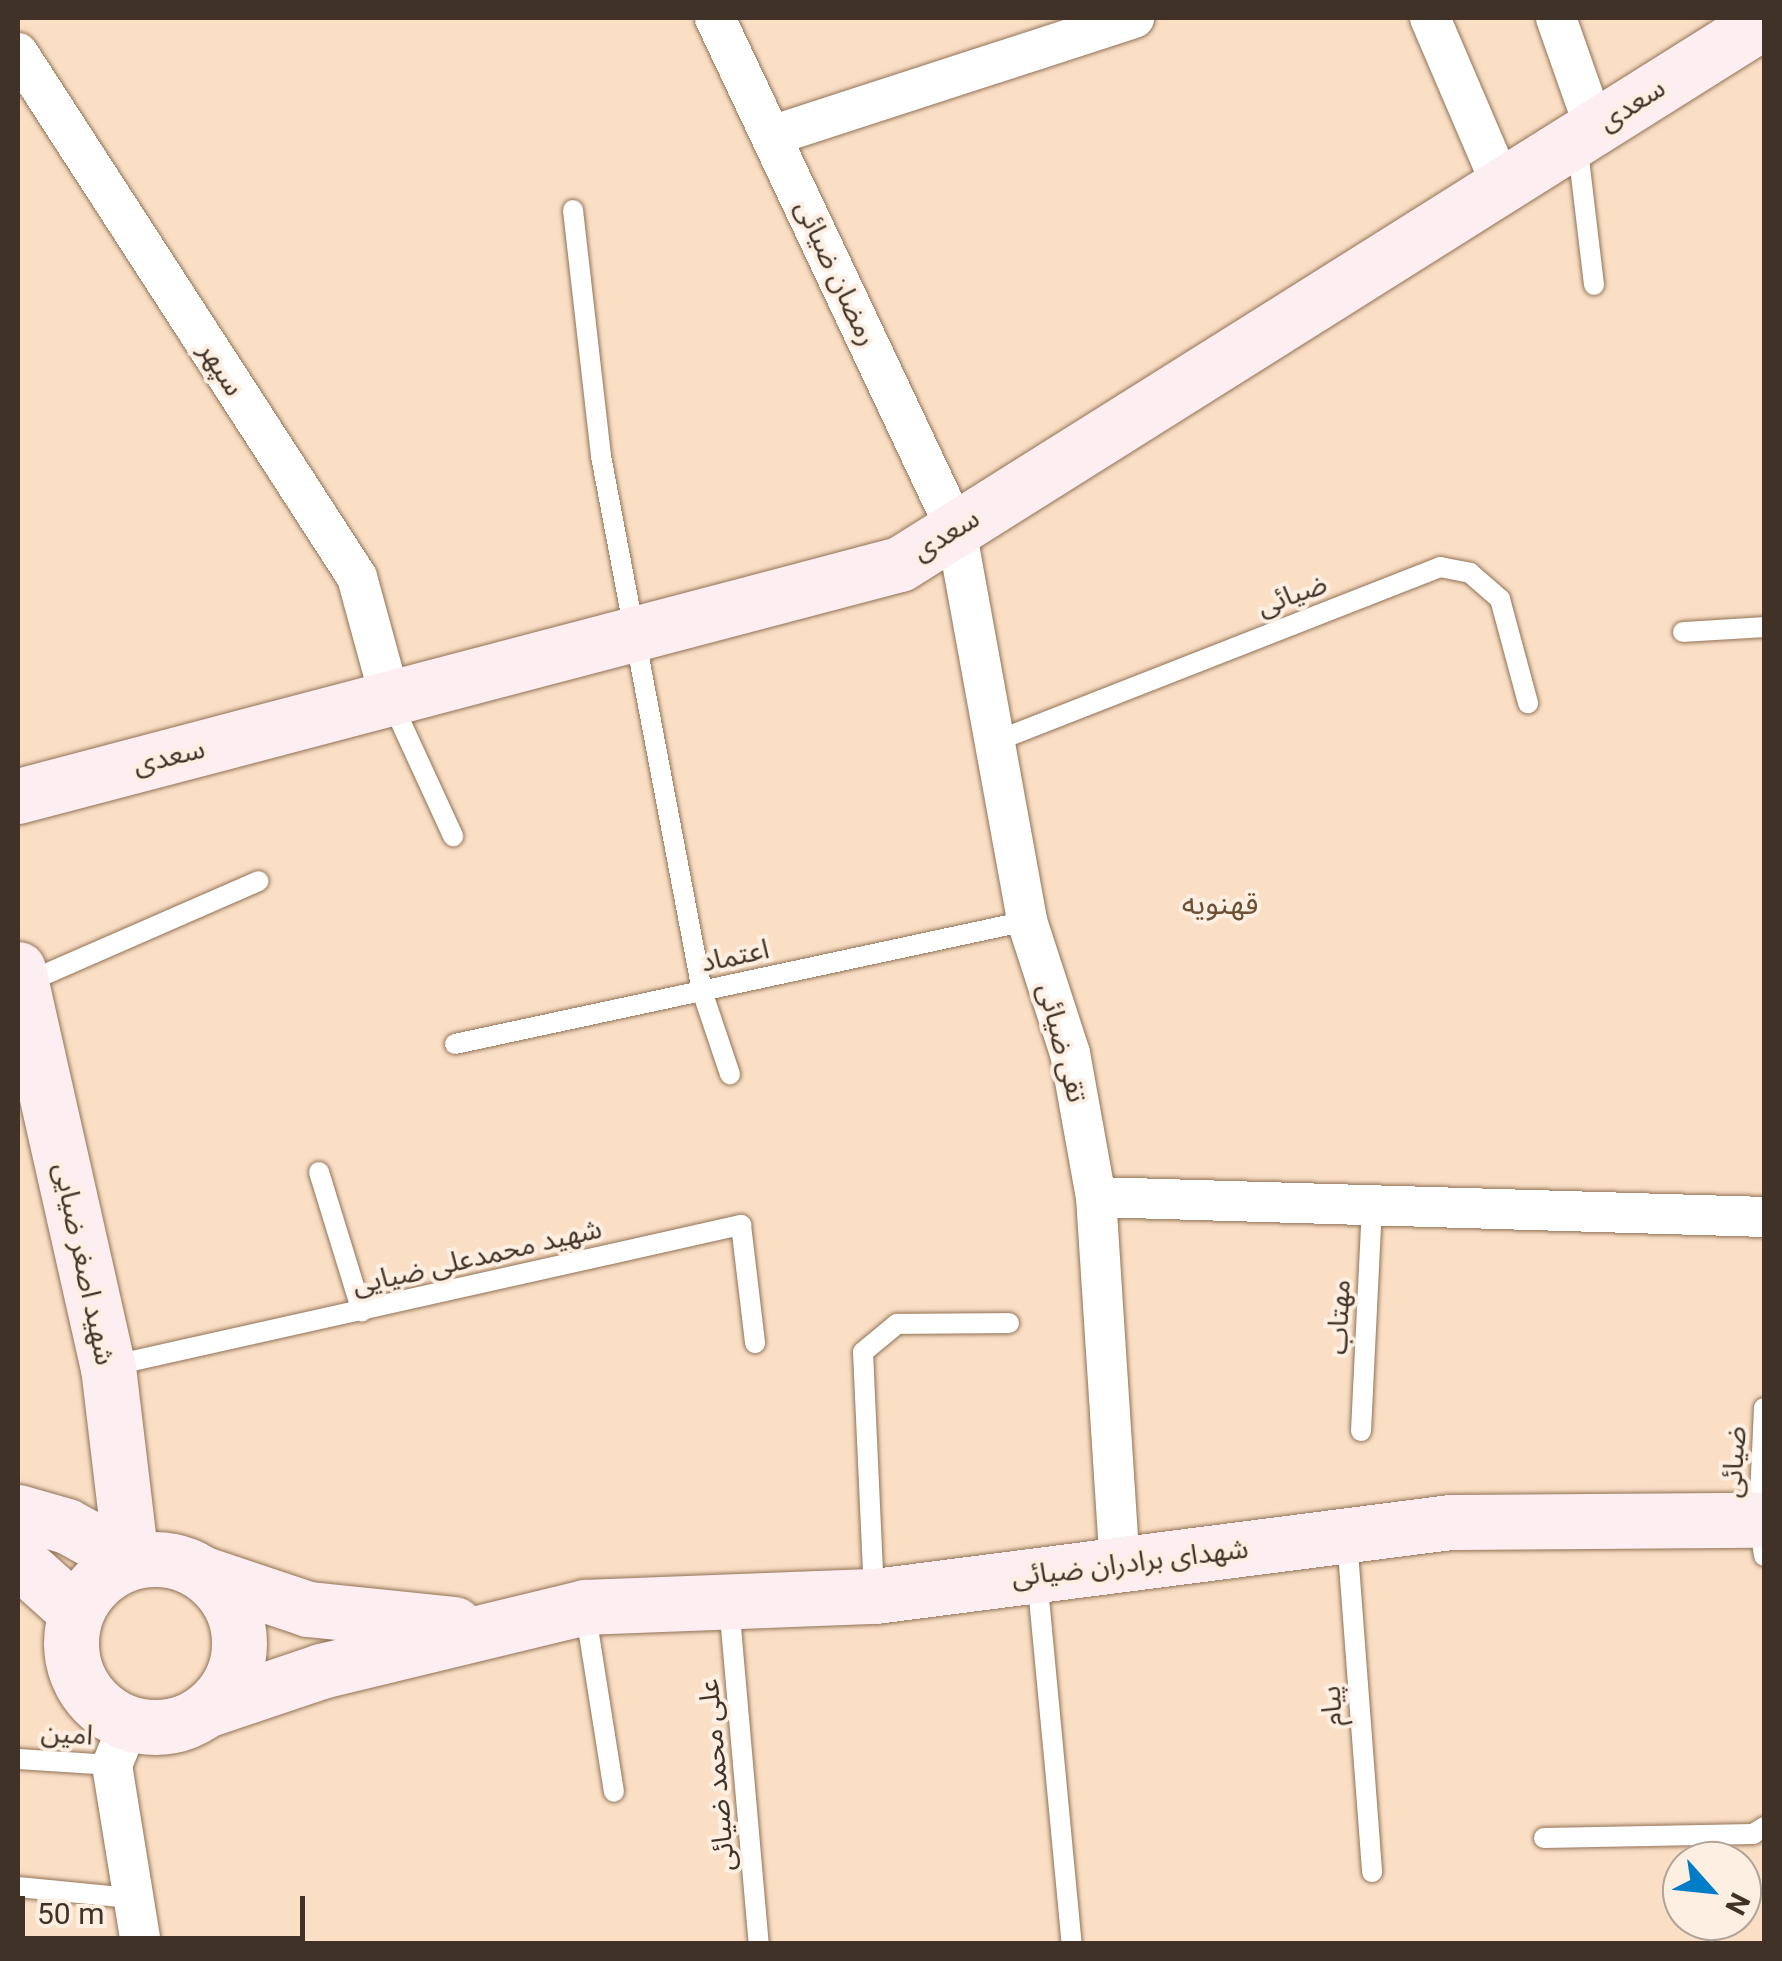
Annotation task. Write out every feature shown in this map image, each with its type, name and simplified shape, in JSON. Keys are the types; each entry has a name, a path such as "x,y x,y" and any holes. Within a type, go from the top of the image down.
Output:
{"main road":[{"name":"سعدی","path":"18,796 391,701 900,564 1503,188 1764,20"},
{"name":"شهید اصغر ضیایی","path":"19,977 28,1065 108,1366 131,1561"},
{"path":"18,1512 67,1526 131,1561"},
{"name":"شهدای برادران ضیائی","path":"209,1709 321,1671 585,1607 874,1596 1450,1522 1763,1532"},
{"path":"171,1559 207,1575 236,1616 237,1667 209,1709 120,1745 79,1680 70,1646 76,1612 98,1581 131,1561 171,1559"},
{"path":"18,1560 76,1612"},
{"name":"شهدای برادران ضیائی","path":"207,1575 308,1609 497,1628"}],"street":[{"name":"رمضان ضیائی","path":"715,18 956,529"},
{"path":"772,136 1134,18"},
{"path":"1430,18 1503,188"},
{"path":"1556,18 1586,134"},
{"name":"سپهر","path":"18,52 357,577 391,701"},
{"name":"تقی ضیائی","path":"956,529 999,740 1026,921 1070,1054 1096,1198 1120,1564"},
{"path":"1096,1198 1764,1217"},
{"path":"120,1745 130,1898 141,1944"}],"lane":[{"path":"1586,134 1594,285"},
{"path":"574,210 600,456 637,634 702,991 730,1074"},
{"name":"ضیائی","path":"999,740 1440,567 1470,573 1500,599 1528,703"},
{"path":"1683,632 1764,626"},
{"path":"391,701 453,836"},
{"path":"19,977 259,881"},
{"name":"اعتماد","path":"455,1044 1026,921"},
{"path":"319,1172 362,1312"},
{"name":"مهتاب","path":"1361,1430 1372,1206"},
{"name":"شهید محمدعلی ضیایی","path":"108,1366 741,1224 754,1343"},
{"path":"874,1596 863,1352 897,1324 1009,1324"},
{"name":"ضیائی","path":"1763,1532 1764,1408"},
{"name":"پیام","path":"1347,1536 1372,1872"},
{"path":"1037,1575 1072,1944"},
{"name":"علی محمد ضیائی","path":"729,1602 759,1944"},
{"path":"585,1607 614,1792"},
{"name":"امین","path":"18,1758 120,1745"},
{"path":"1544,1838 1753,1834 1764,1827"},
{"path":"18,1887 130,1898"}],"district":[{"name":"قهنویه","path":"1220,904"}]}
